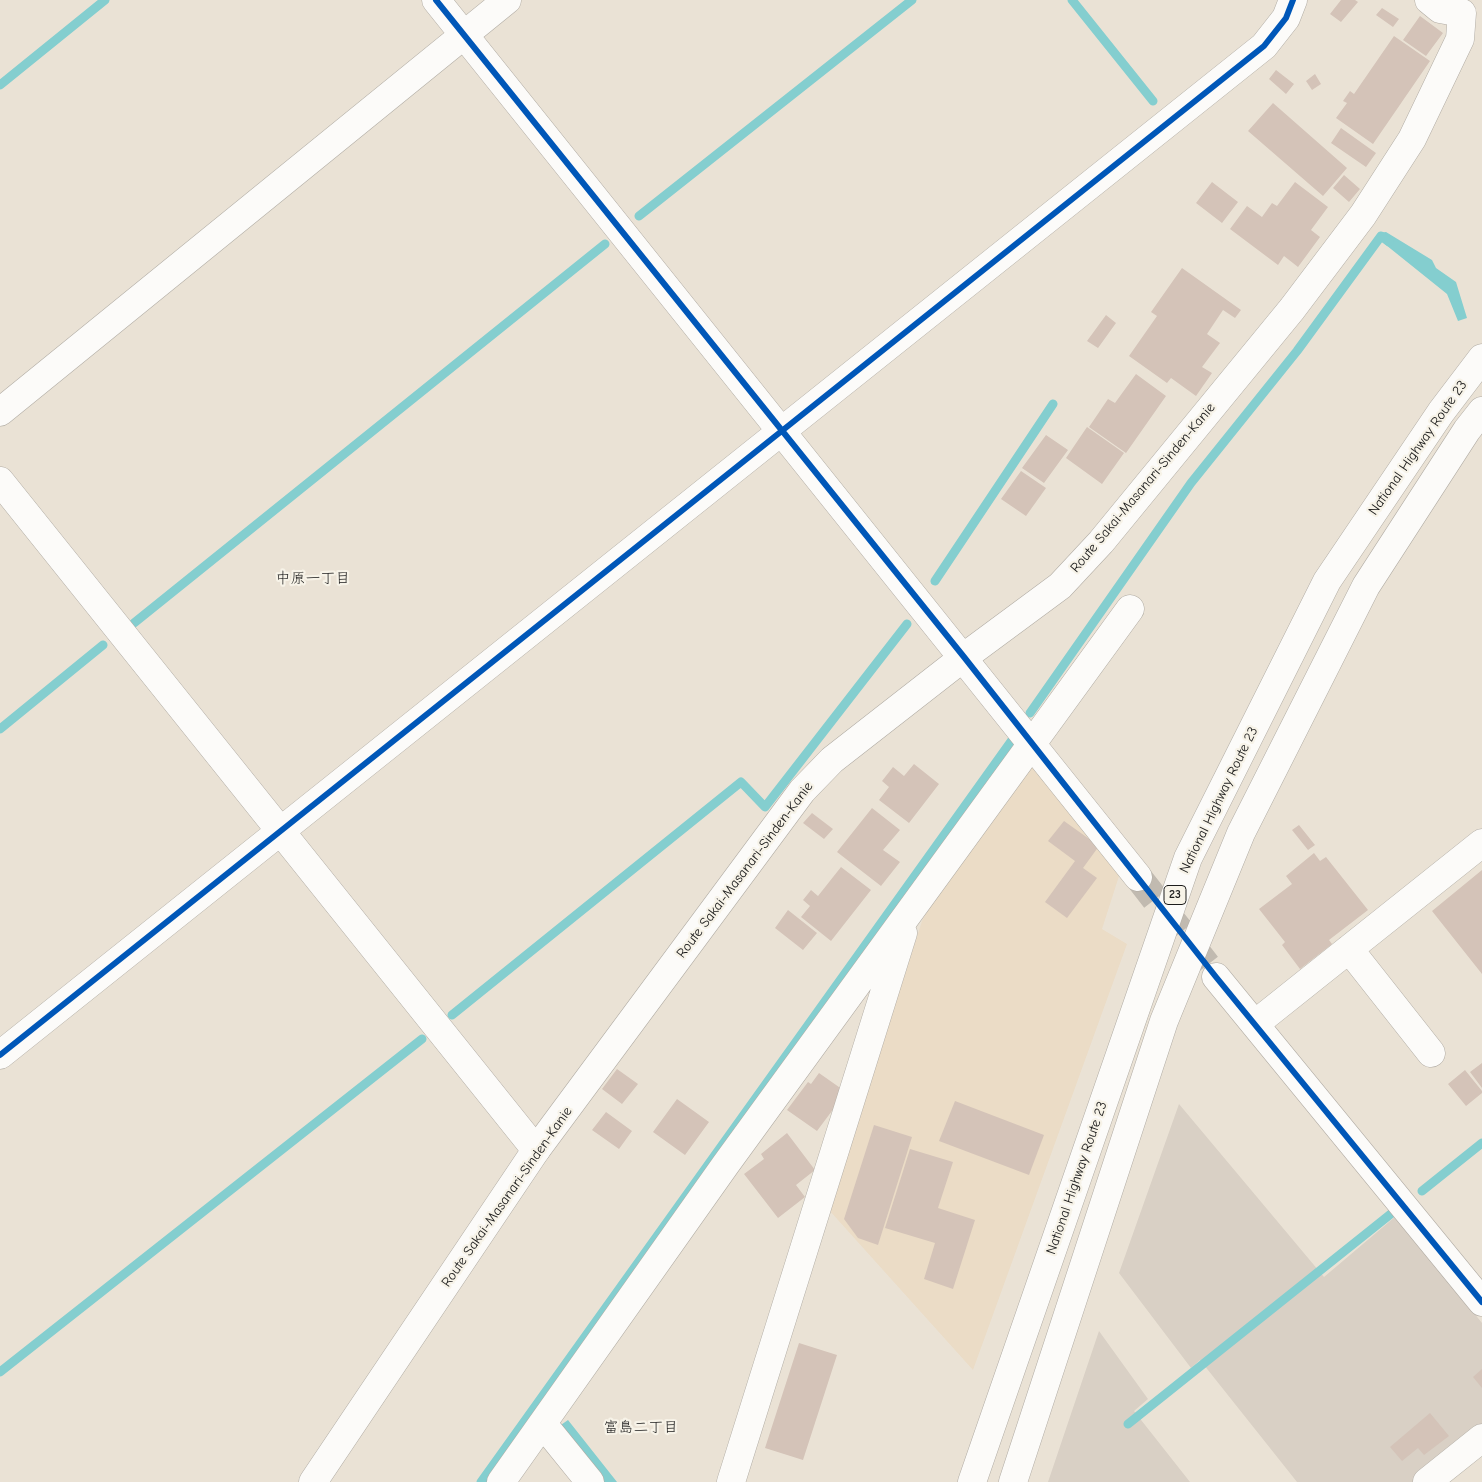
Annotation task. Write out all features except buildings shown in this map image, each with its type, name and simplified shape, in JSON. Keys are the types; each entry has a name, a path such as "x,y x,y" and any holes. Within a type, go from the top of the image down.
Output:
{"main road":[{"path":"436,0 1033,743 1138,877"},
{"path":"0,412 507,0"},
{"path":"0,1055 282,831 780,430 1264,46 1286,18 1294,0"},
{"name":"Route Sakai-Masanari-Sinden-Kanie","path":"313,1482 536,1150 802,791 832,760 964,657 1060,586 1084,561 1292,309 1363,215 1412,139 1460,40 1472,9 1440,9 1429,0"},
{"name":"National Highway Route 23","path":"972,1482 1188,858 1327,582 1441,412 1482,358"},
{"path":"1013,1482 1164,1021 1241,833 1366,586 1467,430 1482,411"},
{"path":"0,481 536,1150"},
{"path":"501,1482 726,1164 1130,609"},
{"path":"1256,1024 1482,843"},
{"path":"731,1482 910,913"},
{"path":"1349,949 1431,1053"},
{"path":"1216,977 1482,1302"},
{"path":"543,1424 590,1482"},
{"path":"1427,1482 1482,1438"}],"shaded area":[{"path":"1031,763 1120,873 1102,929 1127,944 973,1370 829,1210 922,921 935,897"},
{"path":"1179,1104 1324,1277 1396,1216 1482,1323 1482,1426 1412,1482 1297,1482 1200,1360 1191,1368 1119,1273"},
{"path":"1099,1331 1148,1399 1134,1411 1190,1482 1048,1482"}],"water":[{"path":"1386,232 1432,260 1436,268 1456,282 1467,318 1458,321 1447,294 1381,241 1381,236 1378,233"},
{"path":"568,1420 617,1482 601,1482 558,1427"}],"waterway":[{"path":"0,85 105,0"},
{"path":"639,216 912,0"},
{"path":"1072,0 1153,101"},
{"path":"1030,713 1191,483 1297,351 1381,236 1389,242"},
{"path":"134,623 605,244"},
{"path":"935,581 1053,404"},
{"path":"452,1015 741,782 765,807 907,624"},
{"path":"0,729 103,645"},
{"path":"481,1482 1012,740"},
{"path":"0,1372 422,1039"},
{"path":"1422,1191 1482,1143"},
{"path":"1128,1424 1392,1213"}],"tunnel":[{"path":"1138,877 1216,977"}],"cycle path":[{"path":"436,0 964,657 1216,977 1482,1302"},
{"path":"0,1055 1264,46 1286,18 1293,0"}],"district":[{"name":"中原一丁目","path":"313,579"},
{"name":"富島二丁目","path":"641,1428"}]}
